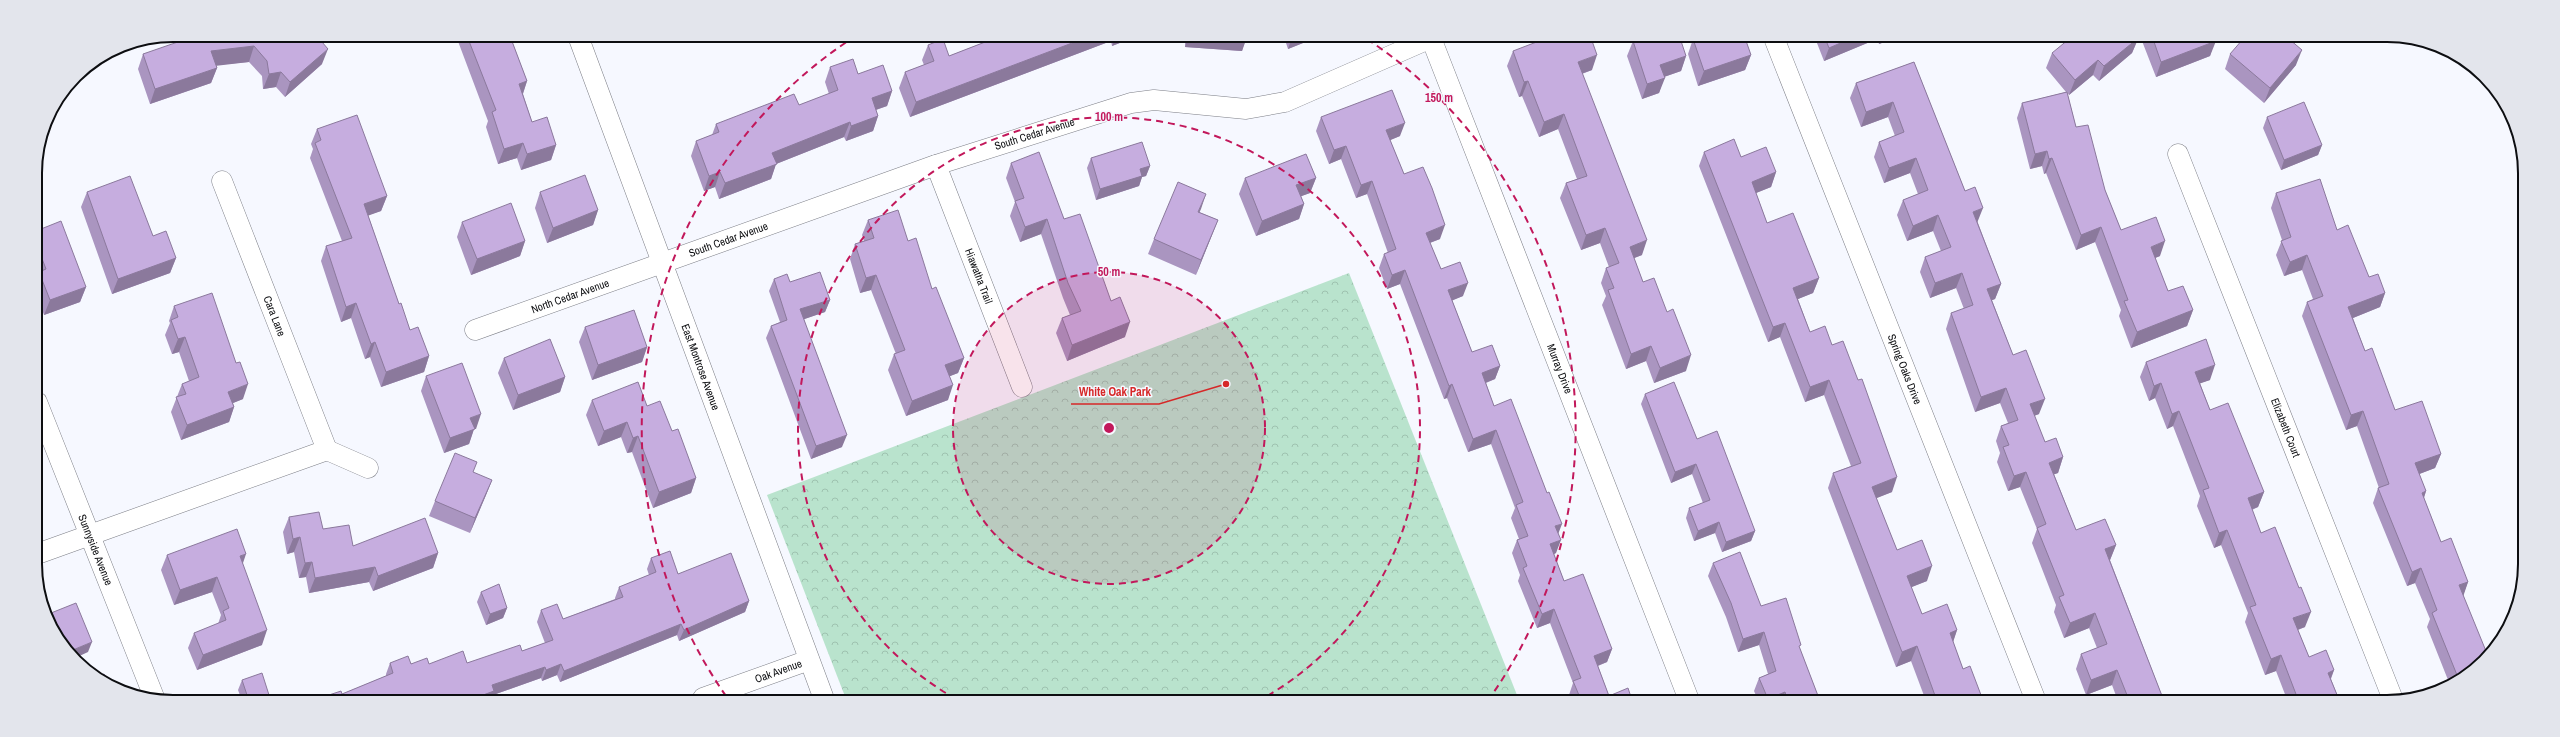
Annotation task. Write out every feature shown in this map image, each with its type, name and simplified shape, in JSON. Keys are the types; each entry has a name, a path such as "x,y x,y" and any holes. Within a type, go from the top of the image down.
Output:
{"street":[{"name":"East Montrose Avenue","path":"580,42 664,262 822,695"},
{"name":"South Cedar Avenue","path":"664,262 936,165 1131,103 1154,100 1246,108 1285,102 1422,42"},
{"name":"Murray Drive","path":"1433,42 1687,695"},
{"name":"Spring Oaks Drive","path":"1776,42 2034,695"},
{"name":"Elizabeth Court","path":"2178,154 2391,695"},
{"name":"Hiawatha Trail","path":"936,165 1022,387"},
{"name":"Cara Lane","path":"222,181 326,450"},
{"name":"North Cedar Avenue","path":"475,330 664,262"},
{"name":"Sunnyside Avenue","path":"42,415 153,693"},
{"path":"42,552 90,538 326,450 368,468"},
{"name":"Oak Avenue","path":"711,695 809,660"}],"green space":[{"path":"1349,273 1517,695 844,695 767,495"}],"building":[{"path":"178,42 322,42 328,49 290,82 281,72 269,74 267,61 254,46 211,51 217,68 155,89 143,54"},
{"path":"469,42 512,42 527,81 519,84 532,122 547,117 556,145 527,154 523,143 504,149 492,112 496,110"},
{"path":"936,42 944,42 949,56 985,42 1075,42 916,102 905,72 934,61 928,45"},
{"path":"1537,42 1592,42 1597,55 1578,62 1647,240 1630,247 1643,282 1654,278 1667,312 1673,309 1691,355 1660,368 1651,346 1631,354 1608,290 1614,288 1606,268 1619,263 1605,228 1586,235 1566,183 1587,176 1564,114 1544,122 1528,81 1524,82 1513,51"},
{"path":"1633,42 1681,42 1686,56 1660,65 1665,78 1647,84"},
{"path":"1694,42 1746,42 1751,55 1704,71"},
{"path":"1827,42 1843,42 1829,48"},
{"path":"2065,42 2133,42 2104,66 2098,60 2075,80 2052,53"},
{"path":"2154,42 2213,42 2161,62"},
{"path":"2240,42 2293,42 2302,50 2270,88 2230,54"},
{"path":"853,59 858,74 883,65 892,91 872,98 878,116 851,126 850,122 772,153 777,164 725,183 720,172 709,176 696,141 719,132 716,124 794,94 799,105 838,90 830,67"},
{"path":"1914,62 1965,191 1975,187 1983,208 1973,212 2001,284 1987,289 2013,355 2026,350 2045,399 2030,404 2045,442 2056,438 2063,457 2049,463 2076,530 2105,519 2116,545 2105,549 2162,695 2127,695 2117,670 2091,680 2081,654 2107,644 2095,613 2070,623 2059,597 2064,595 2037,528 2046,524 2026,472 2014,476 2003,447 2009,445 2001,426 2018,420 2006,388 1981,397 1951,313 1973,305 1962,273 1935,283 1925,257 1951,247 1938,215 1913,226 1903,200 1928,190 1916,158 1889,168 1879,142 1904,132 1893,102 1866,112 1856,83"},
{"path":"1392,90 1405,123 1386,130 1404,174 1423,167 1432,188 1445,225 1426,233 1441,269 1460,262 1468,283 1448,290 1472,352 1492,345 1500,366 1482,373 1494,406 1511,399 1547,493 1549,492 1562,524 1555,526 1561,540 1550,544 1564,581 1583,574 1612,649 1594,656 1609,695 1579,695 1573,681 1581,678 1554,609 1542,614 1523,568 1527,566 1517,540 1528,536 1516,505 1523,502 1496,430 1473,439 1452,384 1449,386 1405,270 1392,275 1384,254 1396,249 1372,181 1361,185 1346,146 1334,150 1321,117"},
{"path":"2067,92 2076,127 2088,125 2105,190 2121,230 2156,217 2165,241 2151,247 2168,291 2183,286 2193,310 2137,332 2124,301 2128,300 2101,227 2081,235 2052,158 2049,159 2047,151 2035,154 2022,103"},
{"path":"2304,102 2322,145 2284,160 2267,117"},
{"path":"357,115 387,196 364,204 399,304 401,303 410,330 418,327 429,356 386,372 375,342 371,344 356,303 346,307 326,246 352,238 315,143 321,140 317,129"},
{"path":"1734,139 1741,157 1766,147 1776,172 1752,182 1767,223 1793,213 1819,278 1793,288 1810,332 1825,326 1832,345 1843,341 1858,380 1862,379 1897,477 1872,487 1897,550 1922,540 1932,566 1907,576 1922,614 1947,604 1957,630 1950,633 1963,669 1970,666 1981,695 1935,695 1917,646 1902,652 1833,473 1861,463 1829,380 1810,387 1785,323 1773,327 1704,152"},
{"path":"1142,142 1150,166 1140,169 1142,176 1100,189 1091,158"},
{"path":"1039,152 1064,219 1080,214 1111,301 1120,297 1130,322 1072,345 1062,318 1081,311 1068,283 1047,219 1025,227 1015,201 1024,198 1011,163"},
{"path":"1306,154 1316,178 1296,185 1304,204 1262,221 1245,178"},
{"path":"585,175 598,210 553,228 540,192"},
{"path":"130,176 153,236 166,231 176,258 118,279 87,192"},
{"path":"2320,179 2337,230 2348,225 2369,277 2378,274 2385,293 2348,307 2365,351 2372,348 2395,410 2422,401 2441,454 2415,463 2426,491 2422,493 2441,542 2451,538 2468,582 2459,585 2486,651 2457,675 2432,613 2437,610 2421,568 2412,572 2378,488 2389,484 2363,411 2351,415 2307,302 2323,296 2307,255 2290,262 2281,241 2291,237 2276,193"},
{"path":"1178,182 1206,194 1198,212 1218,220 1201,260 1154,239"},
{"path":"511,203 525,241 477,259 462,222"},
{"path":"898,210 908,241 916,238 932,289 936,287 964,358 945,365 953,385 912,401 894,354 905,350 876,275 866,278 855,244 874,238 868,220"},
{"path":"61,221 86,287 50,300 42,280 42,271 46,269 42,259 42,229"},
{"path":"820,272 830,300 800,309 847,435 816,446 771,326 787,320 774,279 787,274 790,282"},
{"path":"212,293 236,363 240,362 248,384 228,392 234,407 187,425 176,397 186,394 182,384 199,377 185,337 178,339 171,320 178,317 174,306"},
{"path":"634,310 647,347 598,365 585,327"},
{"path":"550,339 565,377 518,395 504,358"},
{"path":"2206,339 2215,365 2195,372 2210,410 2228,403 2264,492 2248,498 2261,533 2275,527 2299,588 2301,587 2311,612 2293,618 2309,657 2326,650 2334,670 2328,673 2337,695 2296,695 2281,655 2271,659 2250,607 2256,605 2227,530 2219,533 2203,490 2209,488 2179,411 2172,414 2161,383 2154,386 2146,362"},
{"path":"462,363 481,414 470,418 475,429 450,438 426,376"},
{"path":"638,382 647,406 660,401 672,431 678,429 696,478 659,492 638,436 633,438 627,422 604,431 592,400"},
{"path":"1674,382 1697,439 1717,431 1755,531 1726,542 1719,522 1698,531 1689,508 1710,500 1696,464 1675,472 1645,394"},
{"path":"455,453 477,462 473,472 492,480 475,518 435,501"},
{"path":"319,512 323,529 349,525 353,546 425,518 438,553 378,576 375,567 315,578 312,562 305,563 300,537 293,539 289,517"},
{"path":"237,529 246,554 240,556 267,630 203,655 194,633 226,620 223,611 229,608 217,577 180,590 167,555"},
{"path":"670,551 678,574 731,553 749,601 684,630 681,624 564,671 561,664 546,670 545,667 492,685 494,691 483,695 329,695 341,691 342,694 393,673 390,663 408,656 411,664 427,658 429,664 463,651 467,663 520,645 522,651 553,640 541,610 557,604 563,619 623,597 619,587 656,572 651,558"},
{"path":"1740,552 1761,606 1786,598 1801,645 1799,646 1818,695 1786,695 1785,692 1778,695 1766,695 1759,678 1776,671 1764,632 1743,639 1731,603 1713,563"},
{"path":"499,584 507,608 490,614 481,592"},
{"path":"76,603 92,642 74,650 64,637 52,613"},
{"path":"262,673 269,695 247,695 242,680"},
{"path":"1628,688 1630,695 1611,695"}],"place":[{"name":"White Oak Park","path":"1226,384"}]}
